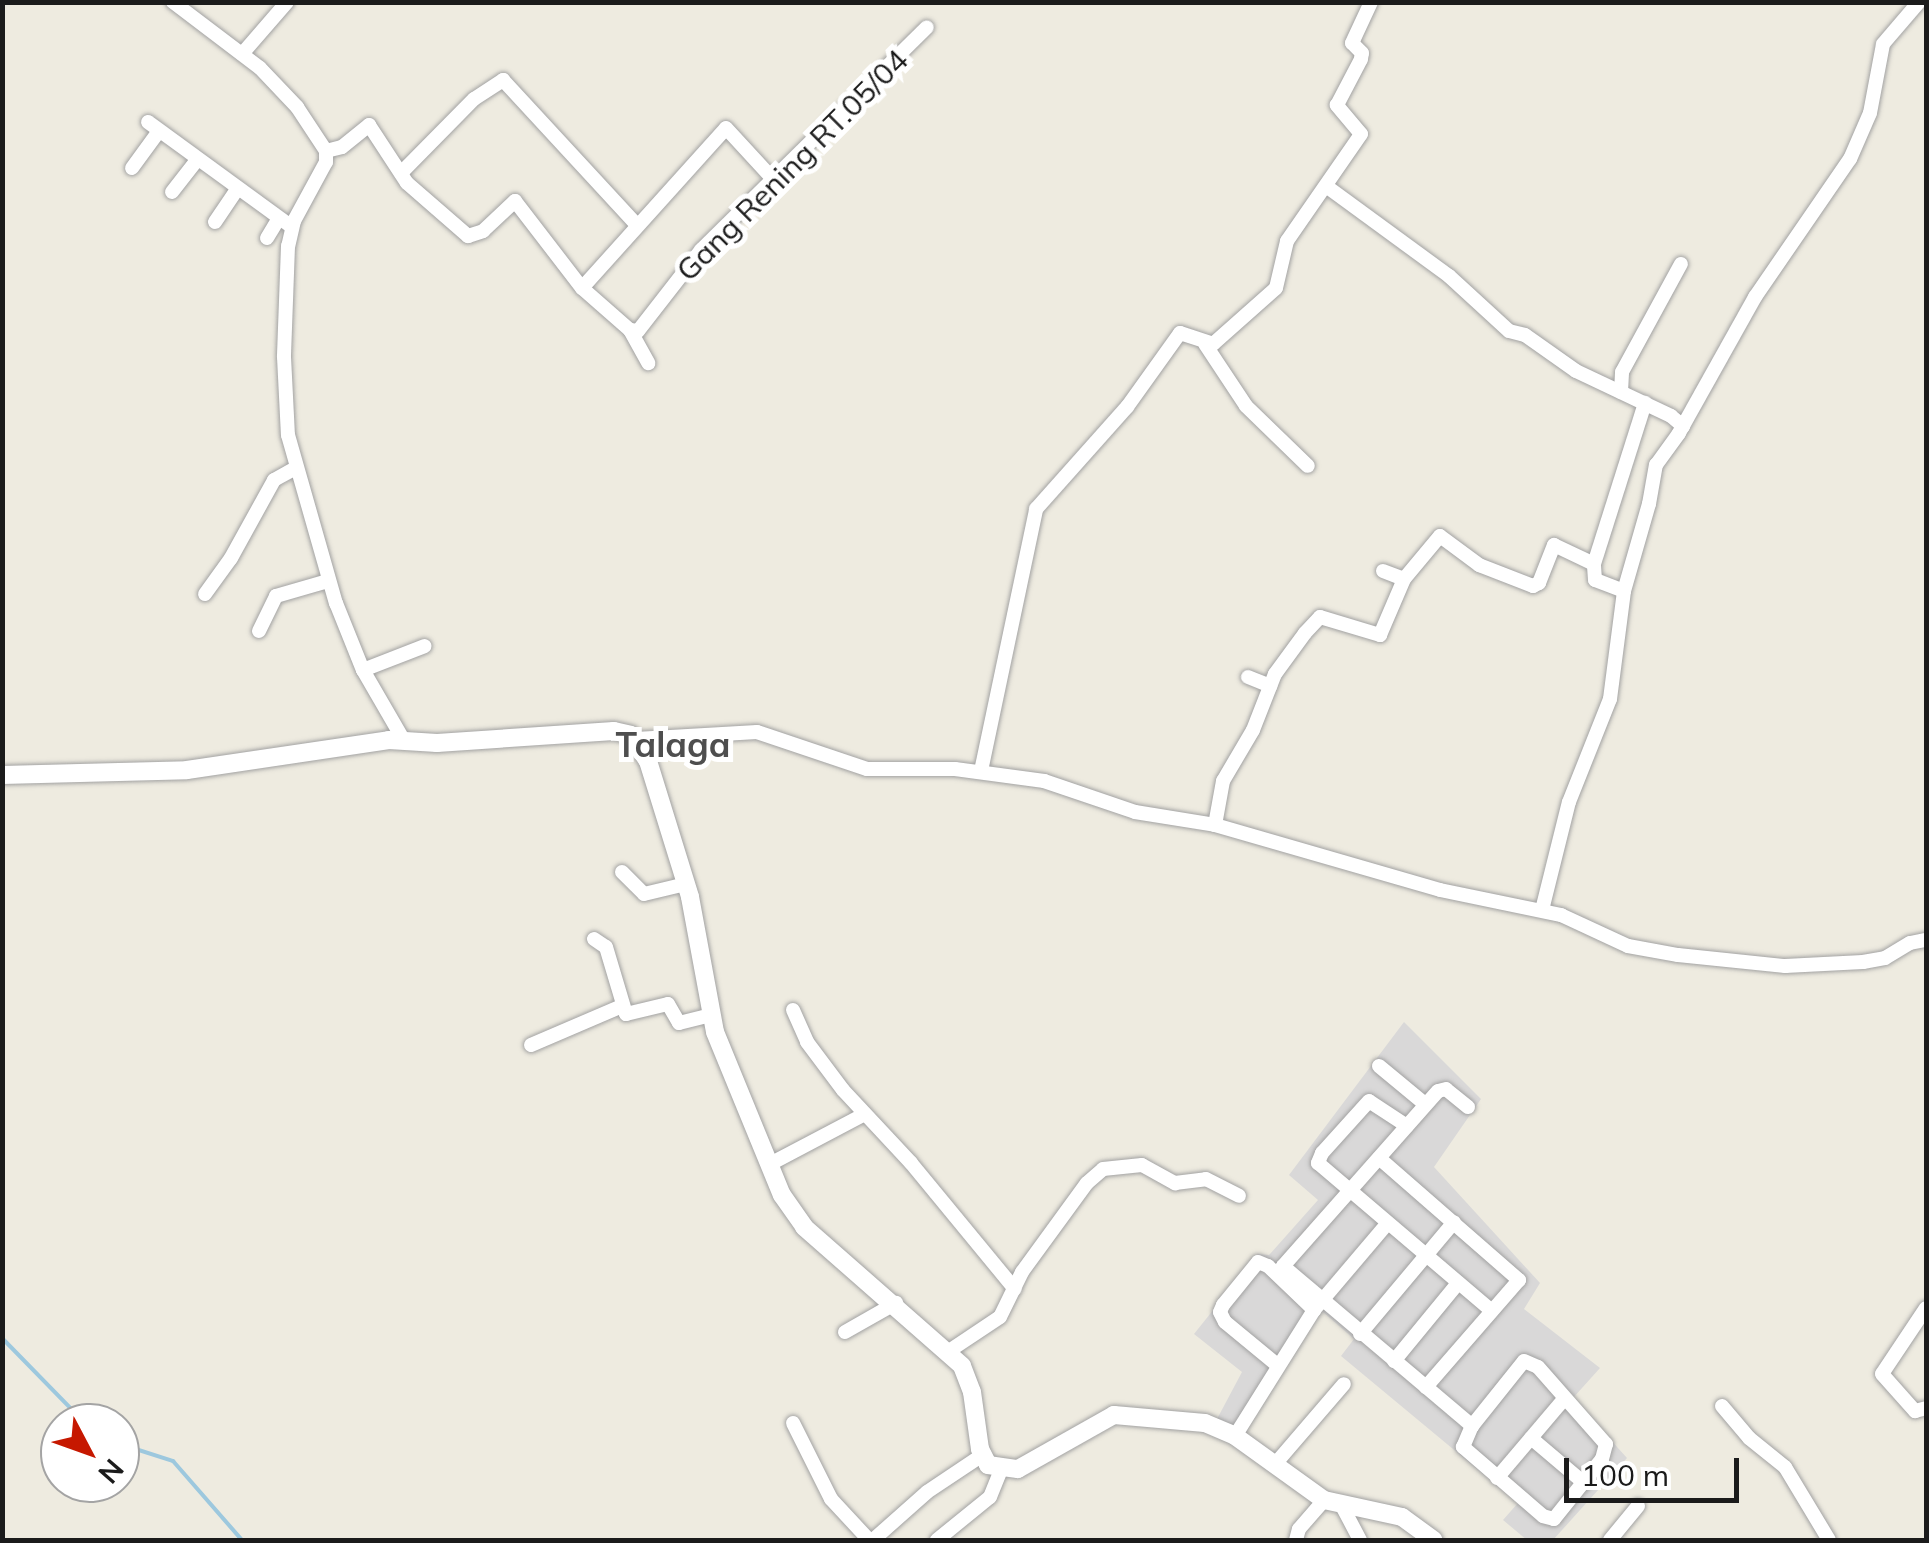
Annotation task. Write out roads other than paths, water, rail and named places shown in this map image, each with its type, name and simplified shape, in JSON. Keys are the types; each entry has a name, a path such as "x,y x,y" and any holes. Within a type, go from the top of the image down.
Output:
{"street":[{"path":"173,2 242,54 297,107 326,151 326,162 286,223 267,238"},
{"path":"242,54 287,2"},
{"path":"1205,344 1220,338 1276,288 1287,241 1360,134 1337,105 1362,53 1352,43 1370,2"},
{"path":"1542,910 1569,802 1610,699 1624,590 1656,465 1683,426 1756,297 1850,159 1870,113 1883,44 1918,2"},
{"name":"Gang Rening RT.05/04","path":"630,330 645,325 688,262 927,27"},
{"path":"400,173 474,99 504,80 636,224"},
{"path":"326,151 342,146 367,124 400,173 448,222 468,236 482,231 515,201 582,288 630,330 648,364"},
{"path":"132,168 154,127 286,223"},
{"path":"582,288 726,128 771,177"},
{"path":"172,192 196,161"},
{"path":"1326,186 1497,315 1509,332 1526,335 1576,371 1645,403 1683,426"},
{"path":"215,222 237,189"},
{"path":"286,223 284,357 294,468 328,581 363,670 403,739"},
{"path":"1621,392 1622,372 1682,264"},
{"path":"981,771 1036,510 1128,407 1180,332 1189,332 1205,344 1246,406 1308,466"},
{"path":"1624,590 1595,580 1594,564 1645,403"},
{"path":"204,594 232,558 274,480 294,468"},
{"path":"1215,825 1223,781 1253,730 1270,686 1318,618 1380,635 1404,579 1440,536 1480,565 1533,586 1539,583 1554,544 1594,564"},
{"path":"1383,570 1404,579"},
{"path":"259,631 276,596 328,581"},
{"path":"363,670 426,646"},
{"path":"1248,677 1270,686"},
{"path":"2,775 188,770 298,750 403,739 437,743 614,731 636,738 756,732 867,769 981,771 1072,788 1148,816 1215,825 1453,893 1542,910 1641,949 1755,964 1862,962 1886,958 1910,943 1926,940"},
{"path":"636,738 648,762 686,884 711,1015 730,1073 770,1164 799,1222 950,1351 970,1382 982,1456 988,1465 1001,1470 1027,1465 1114,1415 1205,1422 1236,1436 1332,1502 1360,1540"},
{"path":"622,872 644,894 686,884"},
{"path":"594,938 606,948 622,1006 630,1015 668,1004 683,1024 711,1015"},
{"path":"531,1045 622,1006"},
{"path":"793,1010 816,1055 1014,1289"},
{"path":"1379,1066 1425,1104"},
{"path":"1280,1270 1438,1090 1446,1089 1468,1106"},
{"path":"1406,1126 1378,1104 1364,1104 1318,1158 1349,1192 1492,1312"},
{"path":"770,1164 865,1114"},
{"path":"1379,1158 1518,1276 1516,1285 1426,1387"},
{"path":"950,1351 1000,1316 1014,1289 1087,1183 1108,1167 1142,1166 1179,1184 1206,1179 1238,1196"},
{"path":"1360,1334 1454,1222"},
{"path":"1236,1436 1276,1364 1317,1306 1387,1224"},
{"path":"1276,1364 1225,1322 1220,1312 1258,1262 1280,1270 1317,1306 1360,1334 1472,1426"},
{"path":"1394,1361 1458,1282"},
{"path":"846,1332 896,1304"},
{"path":"1926,1308 1882,1374 1915,1411 1926,1408"},
{"path":"1524,1361 1538,1367 1606,1444 1602,1459 1584,1483 1558,1515 1548,1519 1465,1452 1463,1441 1472,1426 1524,1361"},
{"path":"1276,1462 1344,1384"},
{"path":"1497,1478 1564,1399"},
{"path":"1722,1406 1749,1438 1785,1467 1830,1540"},
{"path":"792,1423 830,1499 871,1540 927,1492 982,1456"},
{"path":"1531,1438 1584,1483"},
{"path":"937,1540 990,1497 1001,1470"},
{"path":"1296,1540 1299,1529 1332,1502"},
{"path":"1332,1502 1402,1517 1434,1540"},
{"path":"1610,1540 1638,1506"}],"waterway":[{"path":"2,1338 65,1403"},
{"path":"140,1450 173,1461 242,1540"}],"district":[{"name":"Talaga","path":"673,744"}]}
